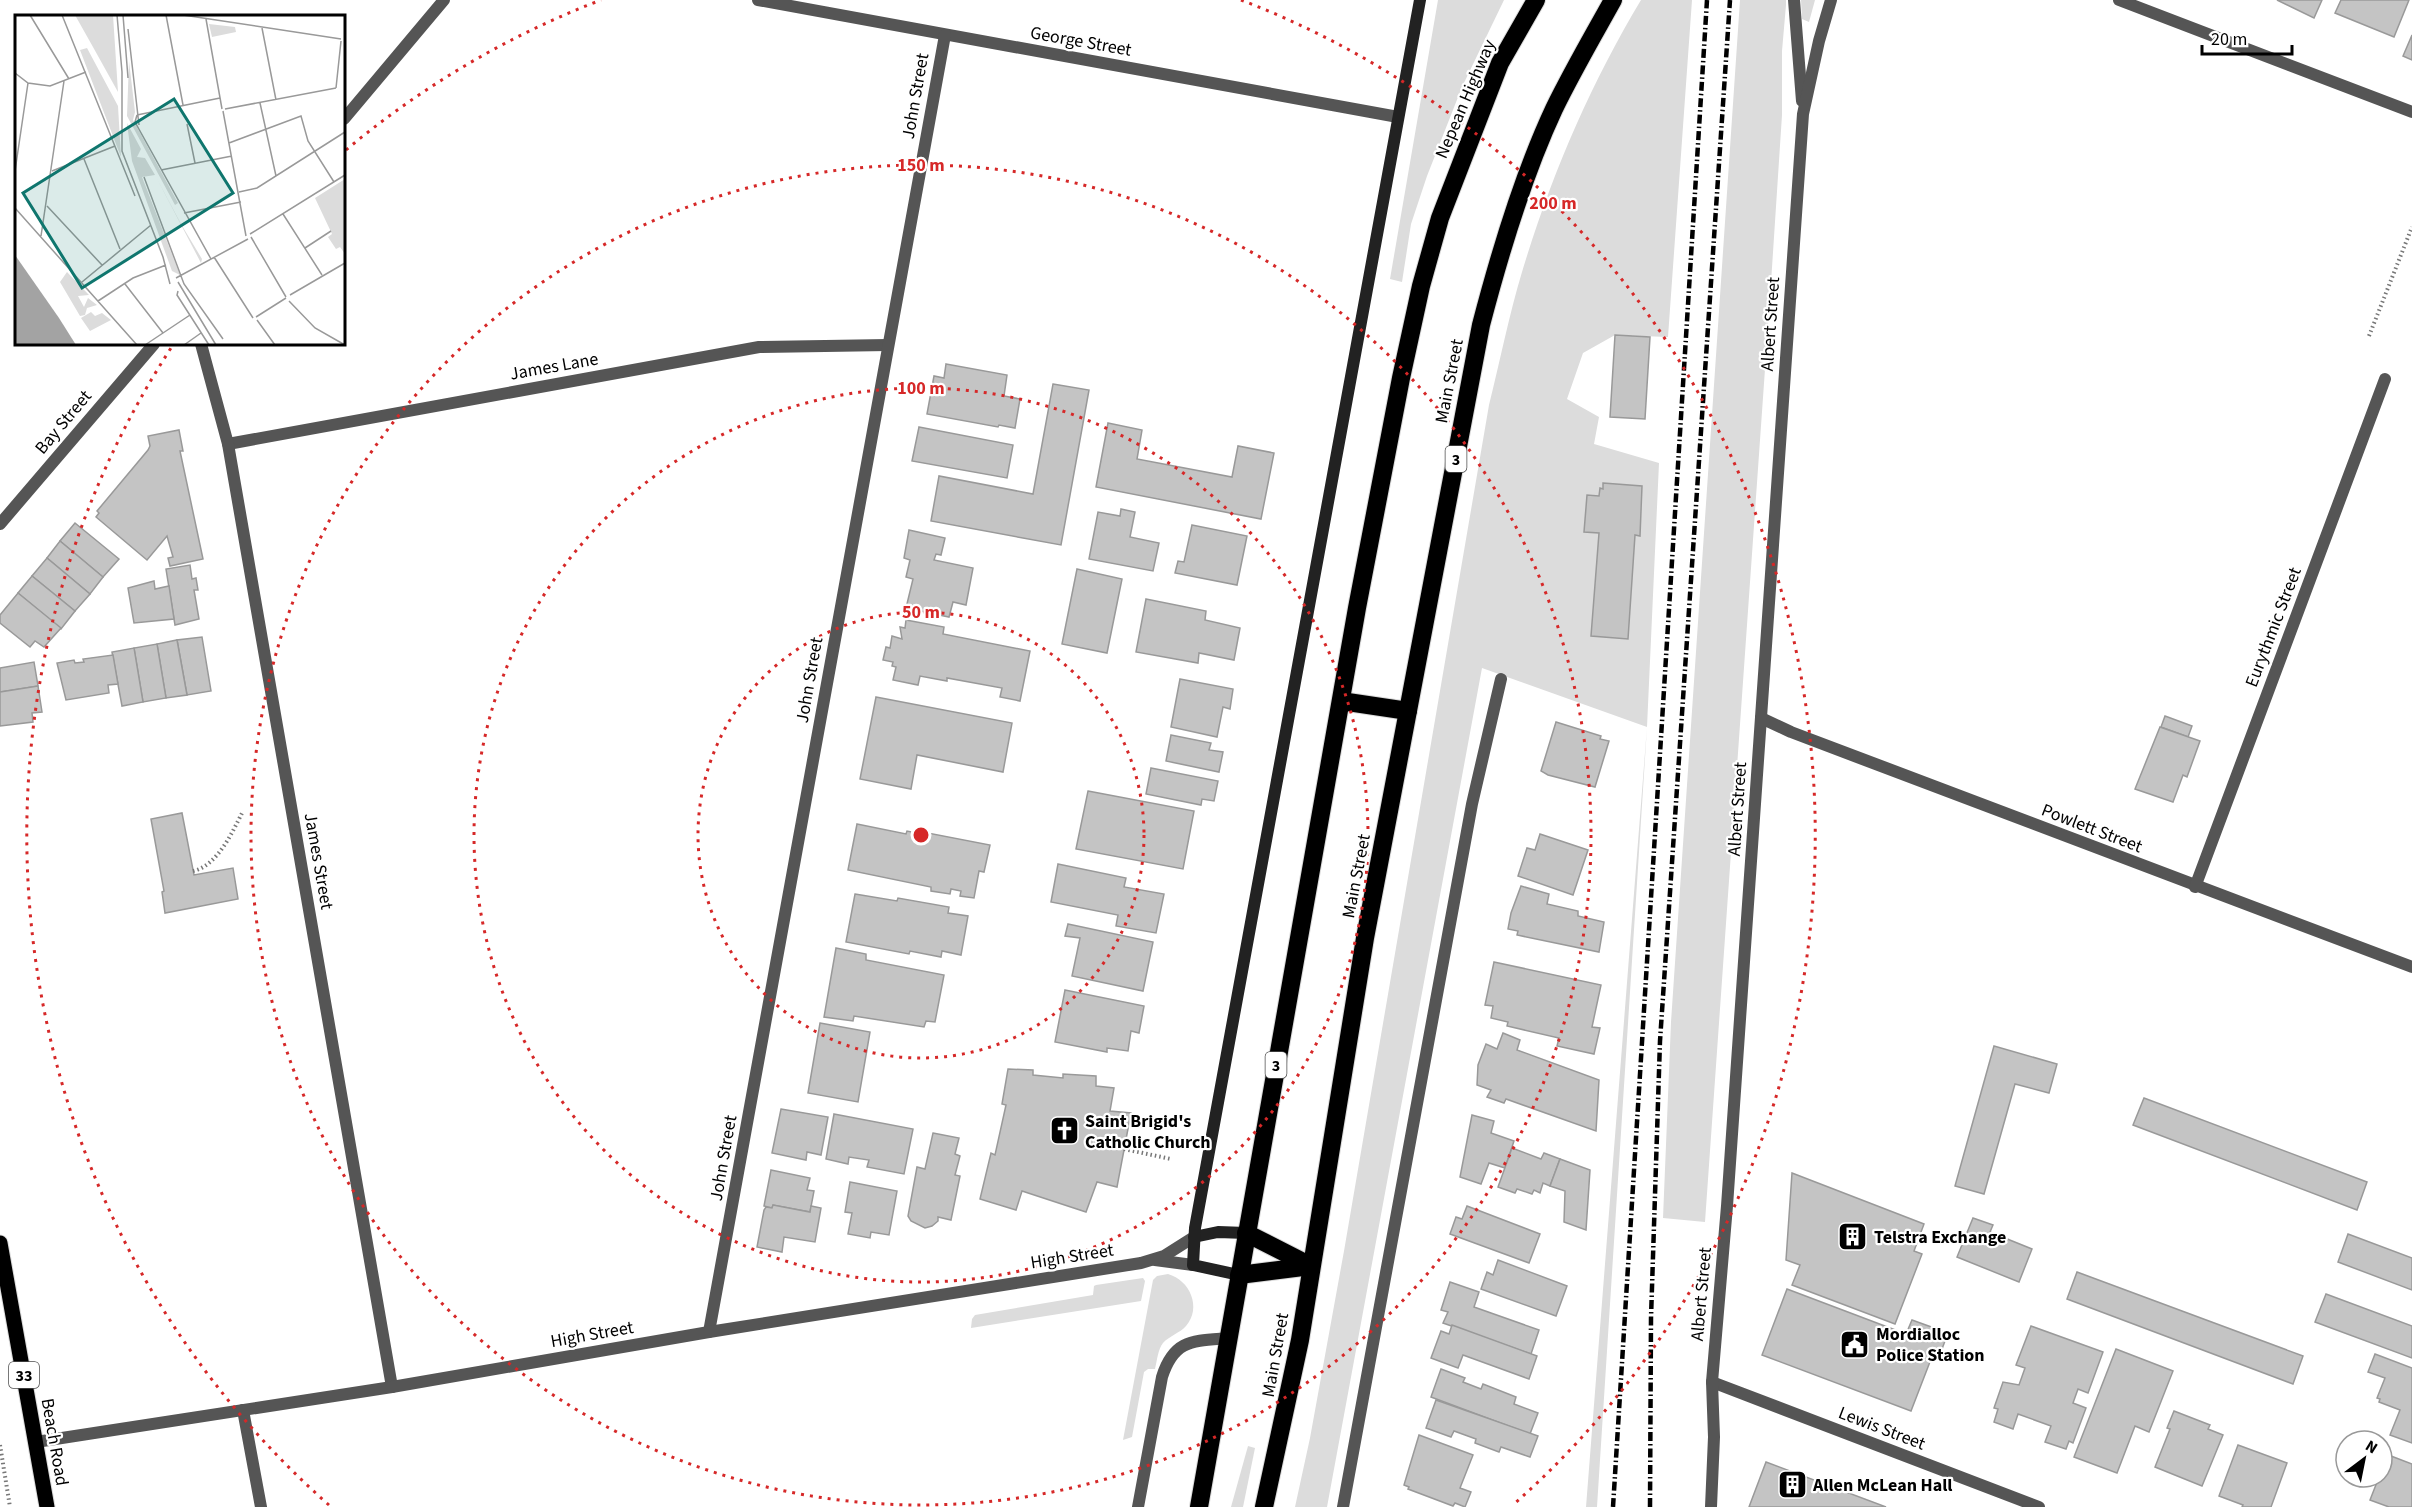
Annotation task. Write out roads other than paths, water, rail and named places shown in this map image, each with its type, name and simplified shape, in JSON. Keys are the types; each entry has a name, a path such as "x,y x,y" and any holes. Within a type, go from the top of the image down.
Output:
{"highway":[{"name":"Nepean Highway","path":"1341,701 1401,378 1421,286 1440,218 1500,63 1536,0"},
{"name":"Main Street","path":"1264,1507 1292,1379 1365,938 1481,325 1501,255 1527,178 1554,110 1613,0"},
{"path":"1341,701 1408,711"},
{"name":"3","path":"1199,1507 1341,701"},
{"path":"1246,1233 1311,1266"},
{"path":"1239,1275 1311,1266"}],"main road":[{"name":"Beach Road","path":"0,1243 47,1507"}],"street":[{"path":"345,118 444,0"},
{"name":"George Street","path":"758,0 1398,117"},
{"path":"1193,1265 1194,1237 1420,0"},
{"name":"Albert Street","path":"1794,0 1803,114"},
{"name":"Albert Street","path":"1711,1507 1714,1437 1712,1382 1728,1195 1803,114 1819,41 1831,0"},
{"path":"2120,0 2412,112"},
{"name":"John Street","path":"709,1332 945,34"},
{"name":"Bay Street","path":"0,524 153,345"},
{"name":"James Street","path":"201,345 228,444 392,1387"},
{"name":"James Lane","path":"228,444 759,347 888,345"},
{"name":"Eurythmic Street","path":"2195,887 2385,379"},
{"path":"1343,1507 1470,815 1501,679"},
{"name":"Powlett Street","path":"1761,718 1791,732 2412,968"},
{"name":"High Street","path":"36,1442 392,1387 709,1332 1154,1260 1169,1254 1194,1237 1218,1232 1246,1233"},
{"name":"High Street","path":"1154,1260 1193,1265 1239,1275"},
{"path":"1138,1507 1162,1377 1170,1358 1178,1348 1189,1342 1229,1338"},
{"name":"Lewis Street","path":"1712,1382 2039,1507"},
{"path":"243,1410 261,1507"}],"railway":[{"path":"1613,1507 1707,0"},
{"path":"1650,1507 1651,1318 1660,1041 1730,0"}],"place":[{"name":"Saint Brigid's Catholic Church","path":"1064,1131"},
{"name":"Telstra Exchange","path":"1853,1237"},
{"name":"Mordialloc Police Station","path":"1855,1344"},
{"name":"Allen McLean Hall","path":"1792,1485"}]}
